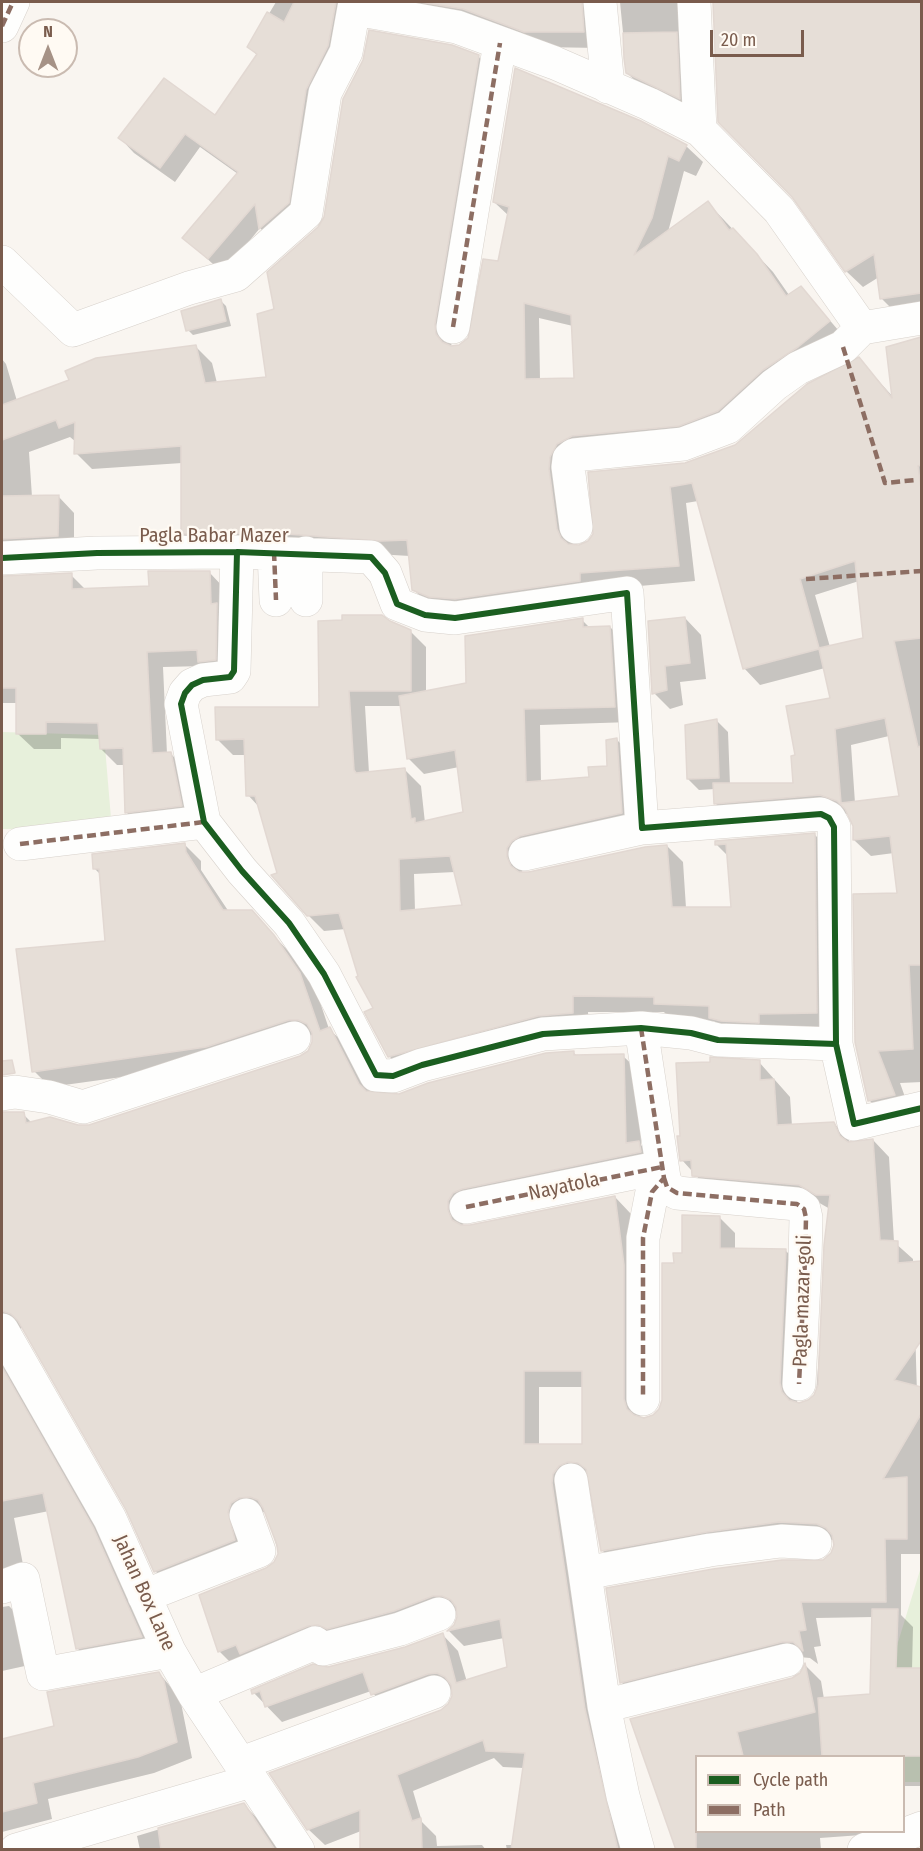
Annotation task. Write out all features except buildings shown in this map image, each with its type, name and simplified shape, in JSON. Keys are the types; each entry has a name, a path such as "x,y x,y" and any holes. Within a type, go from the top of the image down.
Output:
{"street":[{"path":"2,26 13,2"},
{"path":"600,2 608,87"},
{"path":"694,2 700,130"},
{"path":"2,262 73,330 189,288 236,274 306,213 325,93 346,52 355,5 457,14 500,43 650,104 700,130 734,161 779,210 862,328"},
{"path":"453,327 500,43"},
{"path":"576,527 568,467 569,459 574,455 683,444 728,427 774,385 798,368 843,347 862,328 921,318"},
{"path":"237,552 234,671 230,676 203,680 192,685 184,693 181,704 204,822 242,871 289,923 324,974 376,1075 393,1076 422,1065 543,1034 641,1028 691,1033 718,1040 836,1044"},
{"name":"Pagla Babar Mazer","path":"2,558 97,553 237,552 306,552 370,557 386,573 396,604 425,615 455,618 627,593 642,828"},
{"path":"274,552 291,600 306,552"},
{"path":"525,854 642,828 820,814 829,818 834,827 836,1044 854,1124 921,1108"},
{"path":"20,844 204,822"},
{"path":"641,1028 663,1173 652,1192 643,1238 643,1399"},
{"path":"2,1094 15,1092 49,1097 83,1107 294,1038"},
{"name":"Nayatola","path":"466,1207 663,1173"},
{"name":"Pagla mazar goli","path":"663,1173 667,1188 677,1193 797,1204 804,1209 806,1218 799,1384"},
{"name":"Jahan Box Lane","path":"2,1330 110,1519 169,1651 194,1694 298,1850"},
{"path":"571,1480 604,1706 623,1796 638,1850"},
{"path":"144,1596 259,1551 246,1515"},
{"path":"585,1573 710,1550 782,1541 815,1544"},
{"path":"2,1587 23,1579 43,1674 169,1651"},
{"path":"194,1694 315,1643 323,1649 400,1629 439,1614"},
{"path":"604,1706 787,1660"},
{"path":"15,1850 246,1772 434,1692"},
{"path":"864,1850 921,1828"}],"green space":[{"path":"2,732 104,735 112,830 2,829"},
{"path":"921,1567 921,1782 905,1782 905,1755 902,1755 892,1662"}],"marked path":[{"path":"2,26 13,2"},
{"path":"453,327 500,43"},
{"path":"843,347 885,483 916,480"},
{"path":"274,552 276,600"},
{"path":"806,579 922,571"},
{"path":"20,844 204,822"},
{"path":"641,1028 664,1178 652,1192 643,1238 643,1399"},
{"path":"466,1207 662,1167"},
{"path":"664,1178 667,1187 677,1193 797,1204 804,1209 806,1218 805,1260 799,1384"}],"cycle path":[{"path":"237,552 234,671 230,677 203,680 192,685 185,693 181,704 204,822 242,871 289,923 324,974 376,1075 393,1076 422,1065 543,1034 641,1028 691,1033 718,1040 836,1044"},
{"path":"2,558 97,553 237,552 371,557 385,573 397,604 425,615 455,618 627,593 642,828 821,814 829,818 834,827 836,1044 854,1124 922,1108"}]}
